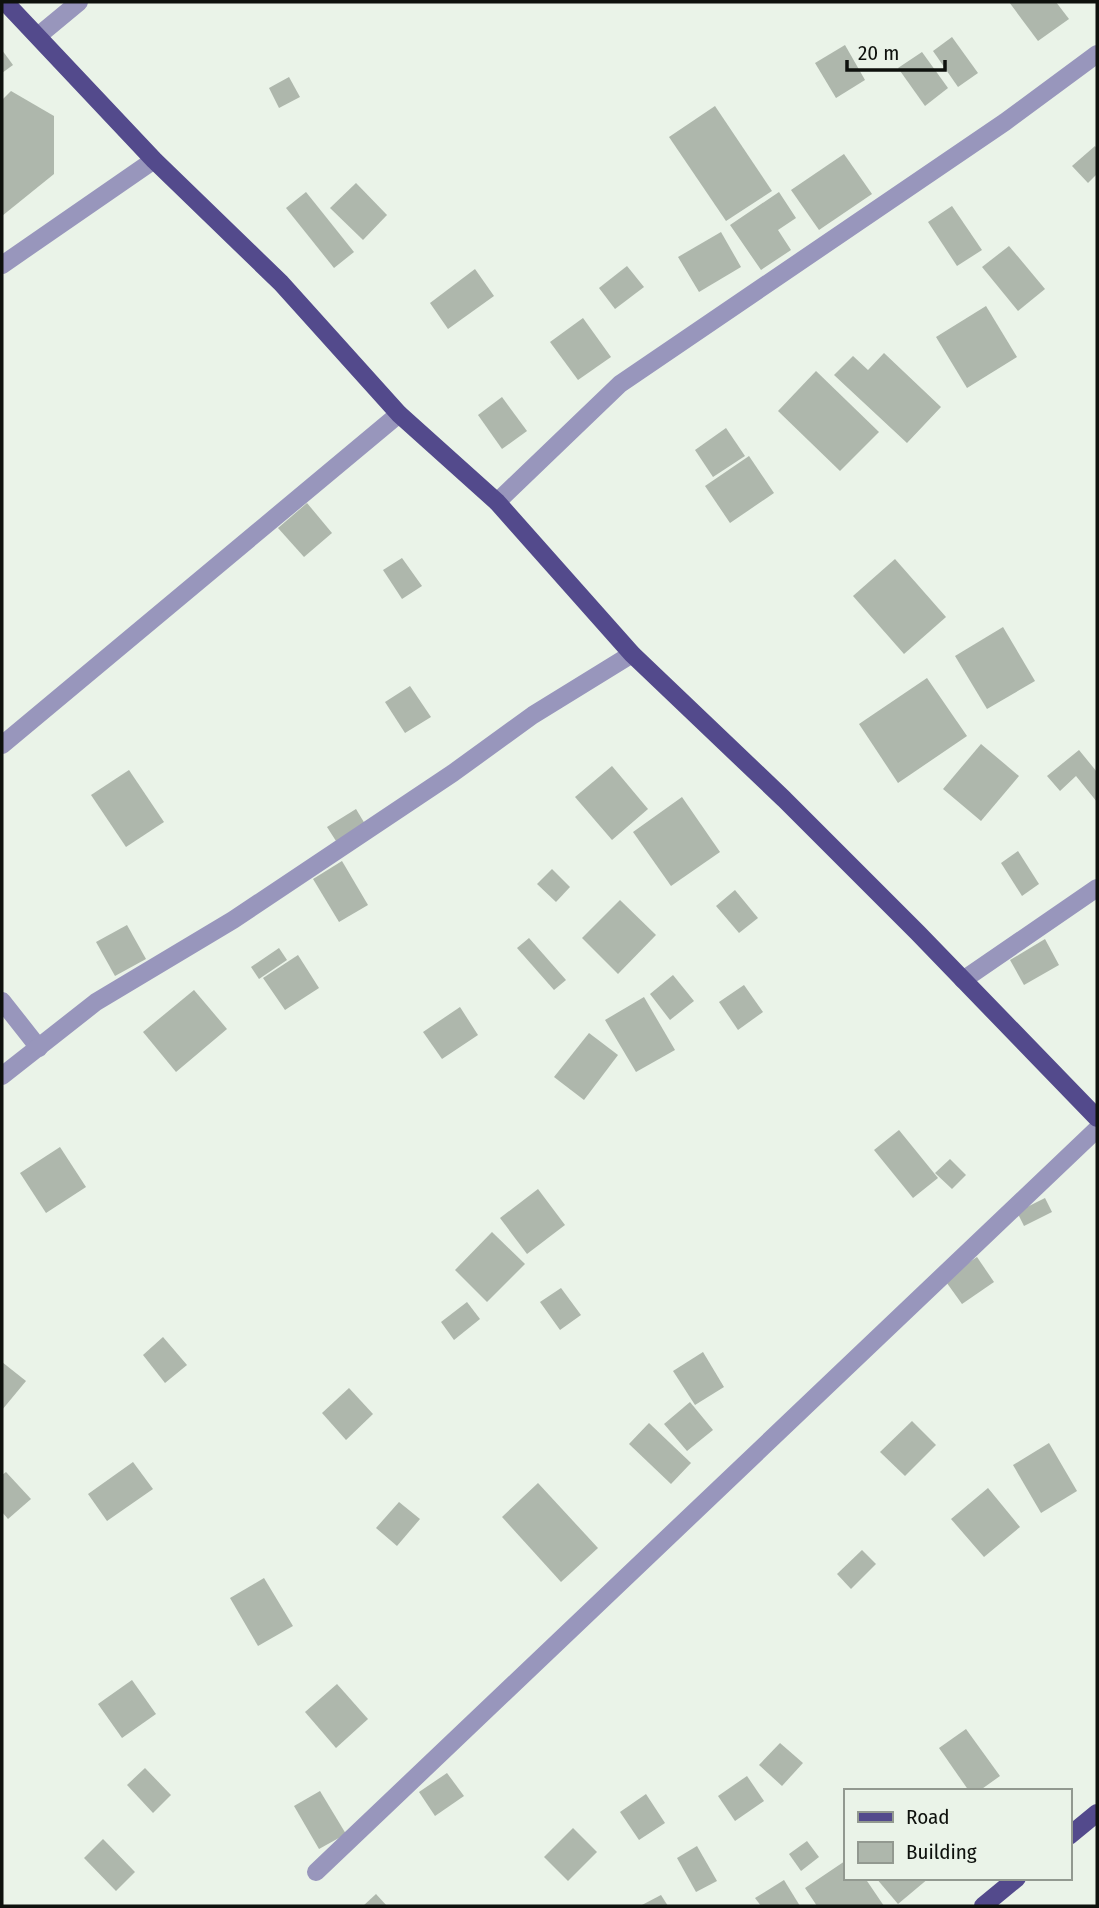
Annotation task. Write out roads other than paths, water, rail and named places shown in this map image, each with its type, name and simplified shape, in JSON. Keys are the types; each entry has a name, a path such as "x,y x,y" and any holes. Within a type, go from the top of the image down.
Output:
{"main road":[{"path":"5,2 154,160 281,283 399,414 497,502 632,654 784,799 1097,1118"},
{"path":"1071,1834 1097,1813"},
{"path":"983,1906 1015,1880"}],"street":[{"path":"38,36 79,2"},
{"path":"497,502 620,384 1005,122 1097,54"},
{"path":"2,265 154,160"},
{"path":"2,745 399,414"},
{"path":"2,1076 96,1002 233,920 453,773 533,715 632,654"},
{"path":"964,980 1097,888"},
{"path":"2,1001 39,1048"},
{"path":"316,1872 1097,1129"}]}
